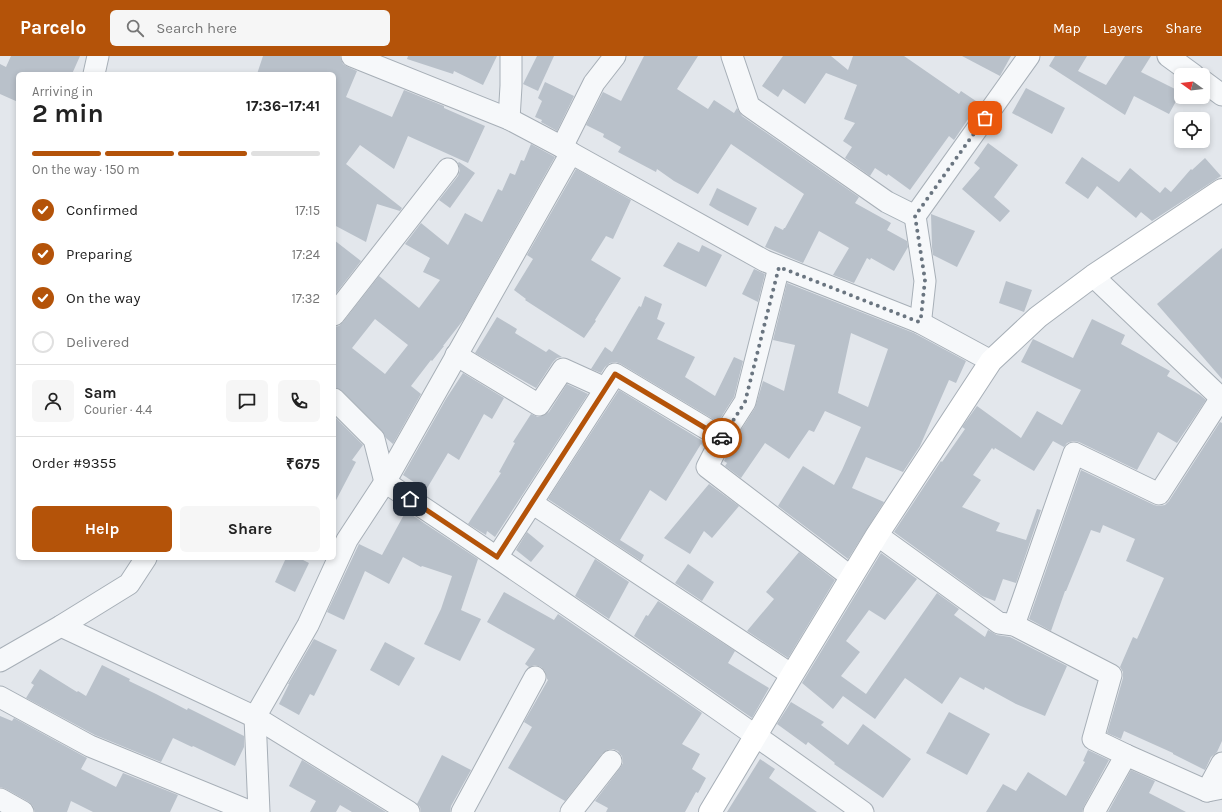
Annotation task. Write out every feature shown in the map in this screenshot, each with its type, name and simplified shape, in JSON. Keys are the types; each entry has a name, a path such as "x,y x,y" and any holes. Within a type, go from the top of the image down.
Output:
{"main road":[{"path":"710,812 877,535 991,361 1038,317 1093,276 1222,190"}],"street":[{"path":"94,72 98,56"},
{"path":"352,56 509,119 765,261 919,322 991,361"},
{"path":"509,119 511,56"},
{"path":"336,550 341,537 385,482 456,356 566,150 594,83 615,56"},
{"path":"732,56 749,106 886,202 915,216"},
{"path":"919,322 921,317 925,280 915,216 1029,56"},
{"path":"1168,56 1184,68"},
{"path":"1210,86 1222,95"},
{"path":"336,312 448,169"},
{"path":"779,267 745,402 722,438 706,467 851,577"},
{"path":"1014,625 1074,453 1159,494 1221,398 1093,276"},
{"path":"456,356 539,405 563,369 605,388"},
{"path":"497,557 615,374 722,438"},
{"path":"336,401 374,439 385,482 756,735 862,812"},
{"path":"532,504 792,675"},
{"path":"877,535 999,623 1014,625 1111,675 1093,739 1214,790 1222,763"},
{"path":"0,660 61,626 129,584 145,560"},
{"path":"259,812 255,717 308,625 332,560"},
{"path":"61,626 255,717 409,812"},
{"path":"462,812 535,677"},
{"path":"0,697 90,746 251,812"},
{"path":"1094,812 1126,754"},
{"path":"556,812 558,810 570,812 611,761"},
{"path":"0,799 23,812"}],"building":[{"path":"11,56 80,56 73,72 16,72 16,101 0,94 0,64 6,67"},
{"path":"263,56 340,56 343,64 357,71 346,97 392,117 404,90 444,106 444,108 485,126 468,163 408,136 394,169 360,145 346,164 402,208 400,211 377,204 366,242 336,226 336,72 258,72"},
{"path":"408,56 497,56 483,85 454,71 453,74 407,59"},
{"path":"537,56 554,56 538,91 523,84"},
{"path":"644,56 698,56 677,89 708,109 714,100 734,113 737,108 742,116 859,197 855,203 891,223 887,230 907,241 908,247 894,271 871,258 870,260 867,258 854,283 833,275 849,248 819,231 803,263 765,247 775,226 783,230 785,228 804,194 731,144 698,194 674,181 657,169 656,172 618,152 621,147 603,137 604,134 586,125 603,92 621,101"},
{"path":"783,56 831,56 848,70 853,56 904,56 959,94 961,91 979,103 954,140 949,136 910,190 888,174 887,176 875,168 870,176 845,158 852,147 843,141 855,123 844,119 857,85 826,73 805,104 783,89 778,97 762,86"},
{"path":"962,56 1011,56 1000,76"},
{"path":"1055,56 1087,56 1078,71 1106,85 1125,56 1151,56 1141,72 1174,88 1174,104 1169,114 1134,96 1125,115 1049,66"},
{"path":"545,82 574,96 557,131 541,122 542,120 535,117 542,101 538,98"},
{"path":"1026,88 1065,108 1052,134 1012,113"},
{"path":"988,143 1018,165 994,197 1010,211 1000,222 962,189 980,168 974,163"},
{"path":"531,144 555,157 464,319 411,386 421,394 393,444 342,391 336,388 336,327 343,322 379,276 419,308 440,280 423,272 430,258 405,244 421,223 448,245 465,213 482,222 498,189 502,191 510,173 515,175 521,160 524,161","holes":["375,319 408,345 385,374 352,348"]},
{"path":"1082,157 1119,182 1130,168 1160,193 1165,187 1171,192 1191,169 1192,170 1205,158 1221,176 1152,221 1141,212 1136,218 1097,186 1088,199 1065,183"},
{"path":"459,162 475,173 450,208 439,200 458,176 460,170"},
{"path":"576,169 631,200 613,239 606,236 591,260 621,278 595,320 596,321 584,338 525,300 526,299 514,290 533,259 527,255"},
{"path":"717,188 757,208 748,226 709,205"},
{"path":"931,214 975,231 957,267 933,255"},
{"path":"336,242 361,261 336,293"},
{"path":"678,242 699,252 702,245 722,255 706,287 663,266"},
{"path":"1222,248 1222,379 1157,304"},
{"path":"754,269 765,274 758,302 742,294"},
{"path":"1006,281 1032,290 1024,312 999,303"},
{"path":"787,283 914,333 966,361 956,383 949,380 920,446 903,472 866,457 852,488 884,502 848,559 778,506 803,466 834,485 861,427 825,411 814,432 809,430 789,459 765,443 741,478 725,466 727,463 724,461 732,444 755,408 763,381 784,391 795,345 773,340","holes":["851,333 888,349 868,407 838,393"]},
{"path":"645,296 662,304 657,319 665,323 657,339 695,357 685,377 715,396 734,357 743,361 734,397 718,422 621,364 616,362 610,363 601,373 591,369 605,347 612,352 639,306 641,307"},
{"path":"497,317 517,329 515,333 546,352 549,349 562,357 557,358 553,362 536,388 475,353"},
{"path":"1092,319 1125,335 1121,344 1170,371 1167,376 1206,400 1177,443 1158,432 1137,470 1079,442 1073,441 1067,443 1064,447 1053,441 1034,471 995,448 994,450 992,448 973,475 981,480 962,507 1000,523 996,531 1026,540 1037,509 1041,510 1016,583 1003,579 995,601 982,596 894,532 941,461 942,462 965,429 962,427 977,406 1021,438 1037,411 1062,425 1081,390 1021,362 1033,339 1073,358"},
{"path":"463,373 504,398 492,419 484,414 459,460 448,453 426,490 403,475 446,399"},
{"path":"567,384 588,394 495,537 487,531 486,535 468,524 501,473 499,472 515,443 513,442 531,414 538,417 549,412"},
{"path":"619,390 706,443 704,447 701,444 666,501 650,490 620,540 644,555 641,561 548,499"},
{"path":"336,418 363,445 352,460 356,462 336,500"},
{"path":"1220,422 1222,423 1222,741 1217,752 1211,757 1205,770 1173,753 1124,731 1121,739 1107,733 1123,678 1123,672 1120,667 1133,637 1137,639 1164,578 1126,561 1135,539 1103,525 1100,533 1091,530 1065,591 1051,631 1029,619 1081,470 1154,505 1165,505"},
{"path":"709,484 739,506 712,538 704,531 690,554 664,538"},
{"path":"406,511 478,559 461,610 481,619 460,661 424,644 441,609 452,576 422,566 421,567 403,557 389,584 365,571 344,620 327,612 359,544 382,555"},
{"path":"527,532 544,546 531,562 516,550"},
{"path":"799,552 835,580 788,658 747,631 774,599 766,592"},
{"path":"881,553 917,579 885,620 869,610 846,641 860,652 841,676 866,694 937,593 959,609 954,615 985,637 988,630 997,635 1010,637 1067,666 1045,716 1016,704 985,687 984,690 960,677 942,704 905,678 875,719 843,696 833,709 802,683"},
{"path":"595,559 629,582 609,619 575,596"},
{"path":"285,560 303,560 309,563 295,592 275,582"},
{"path":"688,564 714,582 702,601 675,583"},
{"path":"504,592 554,620 558,614 702,713 682,744 700,754 692,769 706,778 685,812 606,812 608,808 595,801 623,763 622,756 618,751 613,749 607,750 602,754 565,801 508,768 532,727 524,722 548,680 545,671 541,667 535,665 529,667 525,664 535,649 487,622"},
{"path":"658,601 735,651 728,663 769,688 752,718 634,636 646,615 648,616"},
{"path":"314,639 337,650 314,696 310,694 299,715 279,704 288,684"},
{"path":"385,642 415,658 399,686 370,670"},
{"path":"102,665 130,679 129,681 187,710 188,708 244,736 244,747 235,766 173,738 161,762 95,735 26,698 34,685 31,683 40,669 86,696"},
{"path":"791,702 824,722 821,725 848,745 863,724 911,759 883,798 834,764 835,763 808,742 806,745 777,724"},
{"path":"949,712 990,734 967,775 926,753"},
{"path":"0,716 12,721 14,718 87,758 81,769 116,787 123,773 178,795 170,812 93,812 71,801 67,812 35,812 33,806 29,802 0,787"},
{"path":"1088,750 1109,760 1082,812 986,812 1003,784 1016,791 1028,772 1066,796 1085,762 1083,761"},
{"path":"442,755 471,770 451,806 450,812 421,812 420,807 417,804"},
{"path":"760,759 775,769 769,778 817,812 727,812"},
{"path":"302,760 386,812 352,812 340,805 336,812 310,812 316,801 289,786"},
{"path":"1131,770 1155,781 1149,793 1186,812 1108,812"}],"way so far":[{"path":"722,438 745,402 779,267 919,322 921,317 925,280 915,216 985,118"}],"route":[{"path":"410,499 497,557 615,374 722,438"}]}
